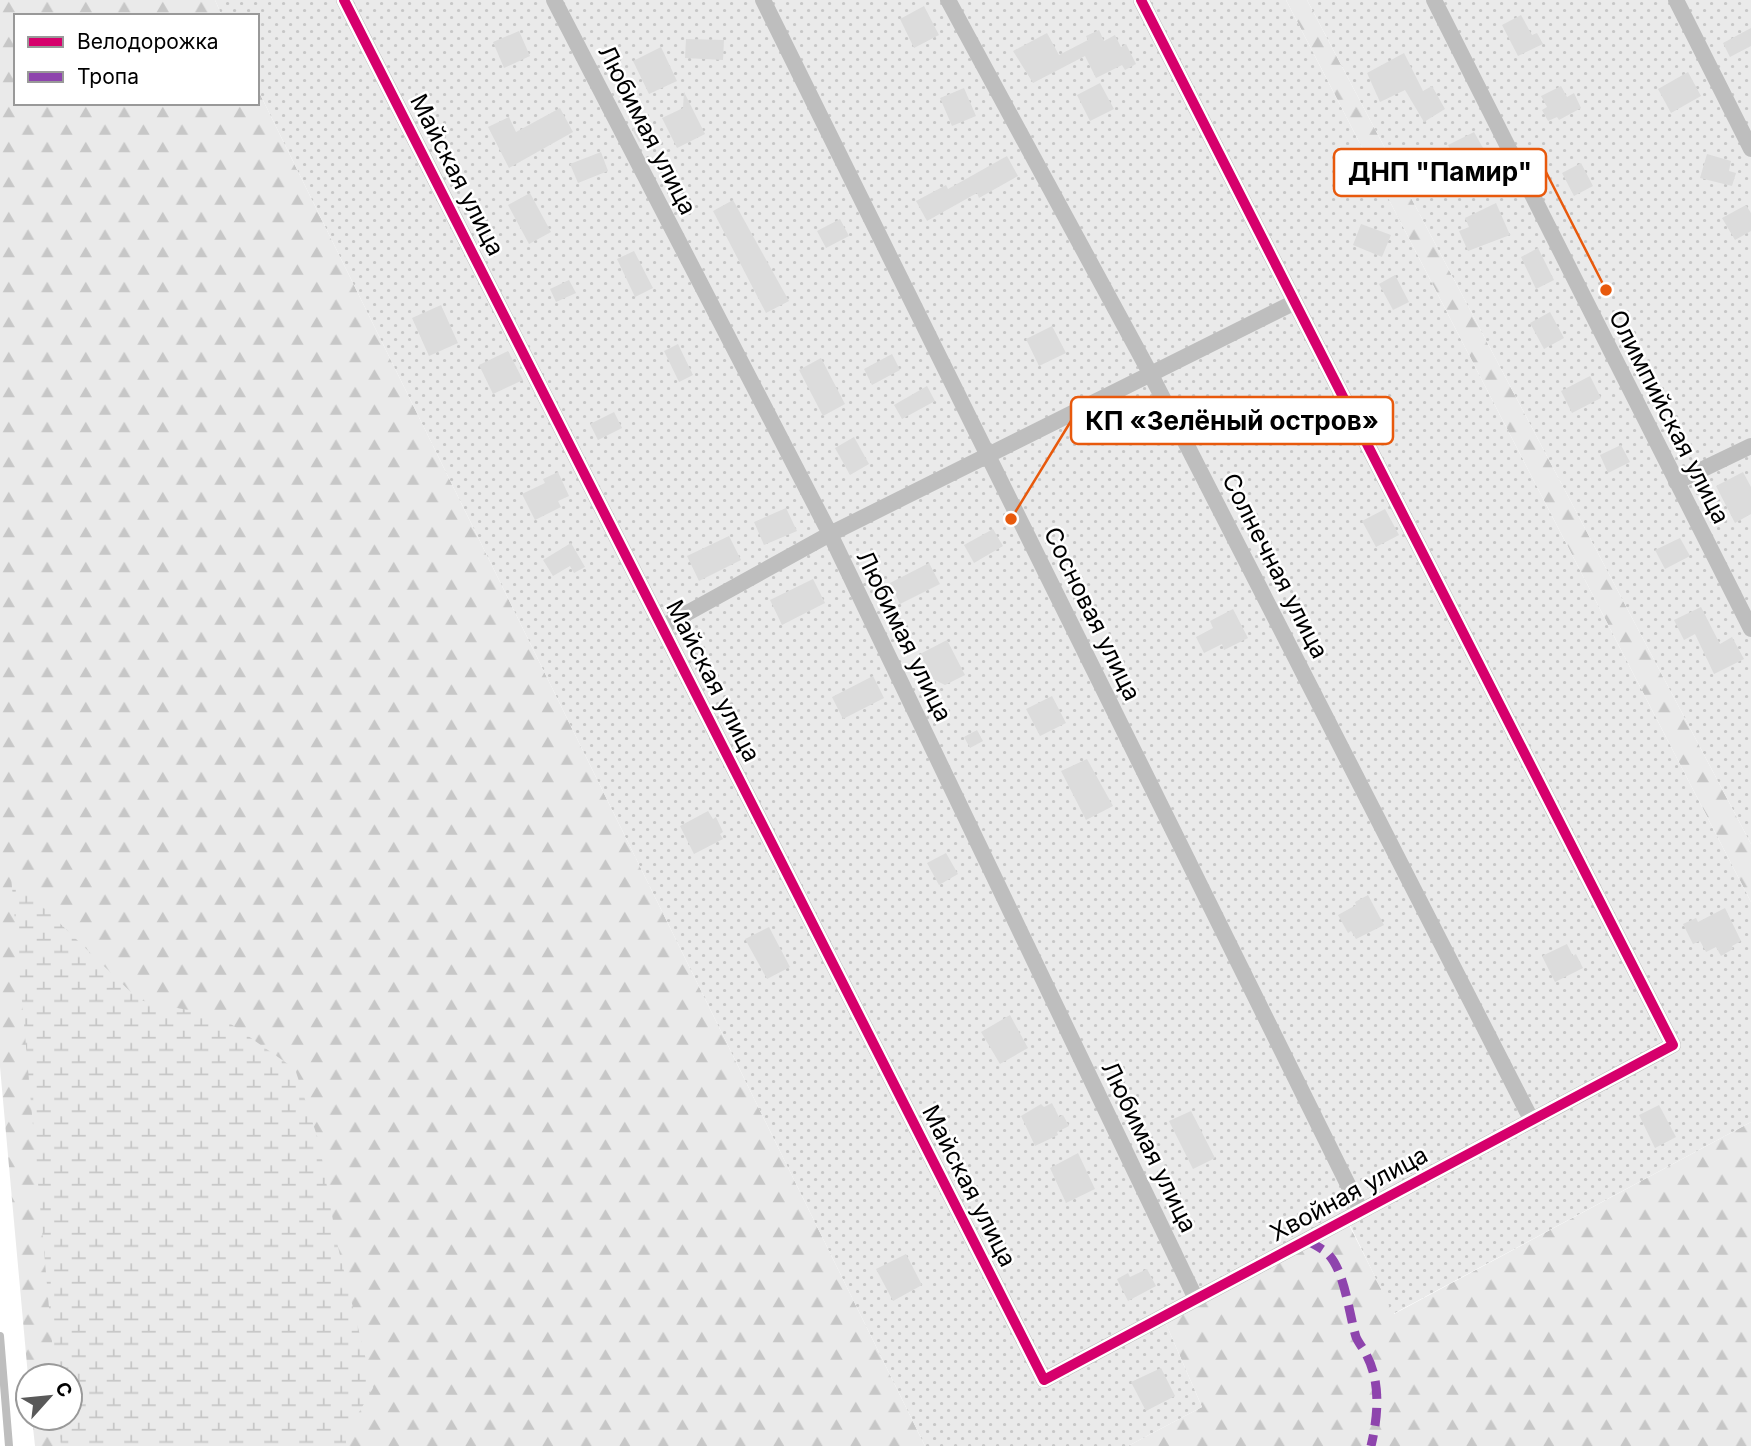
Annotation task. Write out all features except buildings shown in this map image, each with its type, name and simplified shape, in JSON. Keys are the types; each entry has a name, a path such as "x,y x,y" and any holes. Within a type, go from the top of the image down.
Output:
{"street":[{"name":"Майская улица","path":"344,0 1044,1380"},
{"name":"Любимая улица","path":"554,0 830,534 1196,1299"},
{"name":"Сосновая улица","path":"763,0 1361,1211"},
{"name":"Солнечная улица","path":"948,0 1150,373 1532,1121"},
{"path":"662,627 830,534 1295,302 1141,0"},
{"name":"Олимпийская улица","path":"1434,0 1751,629"},
{"path":"1675,0 1751,149"},
{"name":"Хвойная улица","path":"1044,1380 1673,1045 1295,302"},
{"path":"1676,482 1751,446"}],"lane":[{"path":"0,1336 9,1446"}],"green space":[{"path":"0,0 215,0 221,14 14,14 14,105 259,105 259,92 925,1446 35,1446 34,1432 84,1432 84,1362 27,1362 0,1067"},
{"path":"215,0 1286,0 1751,902 1751,1122 1393,1314 1347,1219 1163,1317 1202,1407 1128,1446 925,1446 259,92 259,14 221,14"},
{"path":"1286,0 1307,0 1751,844 1751,902"},
{"path":"1307,0 1751,0 1751,844"},
{"path":"11,876 139,1000 221,1017 295,1069 319,1142 337,1243 373,1388 346,1435 346,1446 61,1446 60,1432 84,1432 84,1362 54,1362"},
{"path":"1751,1122 1751,1446 1128,1446 1202,1407 1163,1317 1346,1219 1394,1314"}],"marked path":[{"path":"1307,1240 1327,1253 1339,1272 1356,1337 1366,1353 1375,1377 1377,1400 1371,1446"}],"cycle path":[{"path":"344,0 1044,1380 1673,1045 1141,0"}],"place":[{"name":"ДНП \"Памир\"","path":"1606,290"},
{"name":"КП «Зелёный остров»","path":"1011,519"}]}
